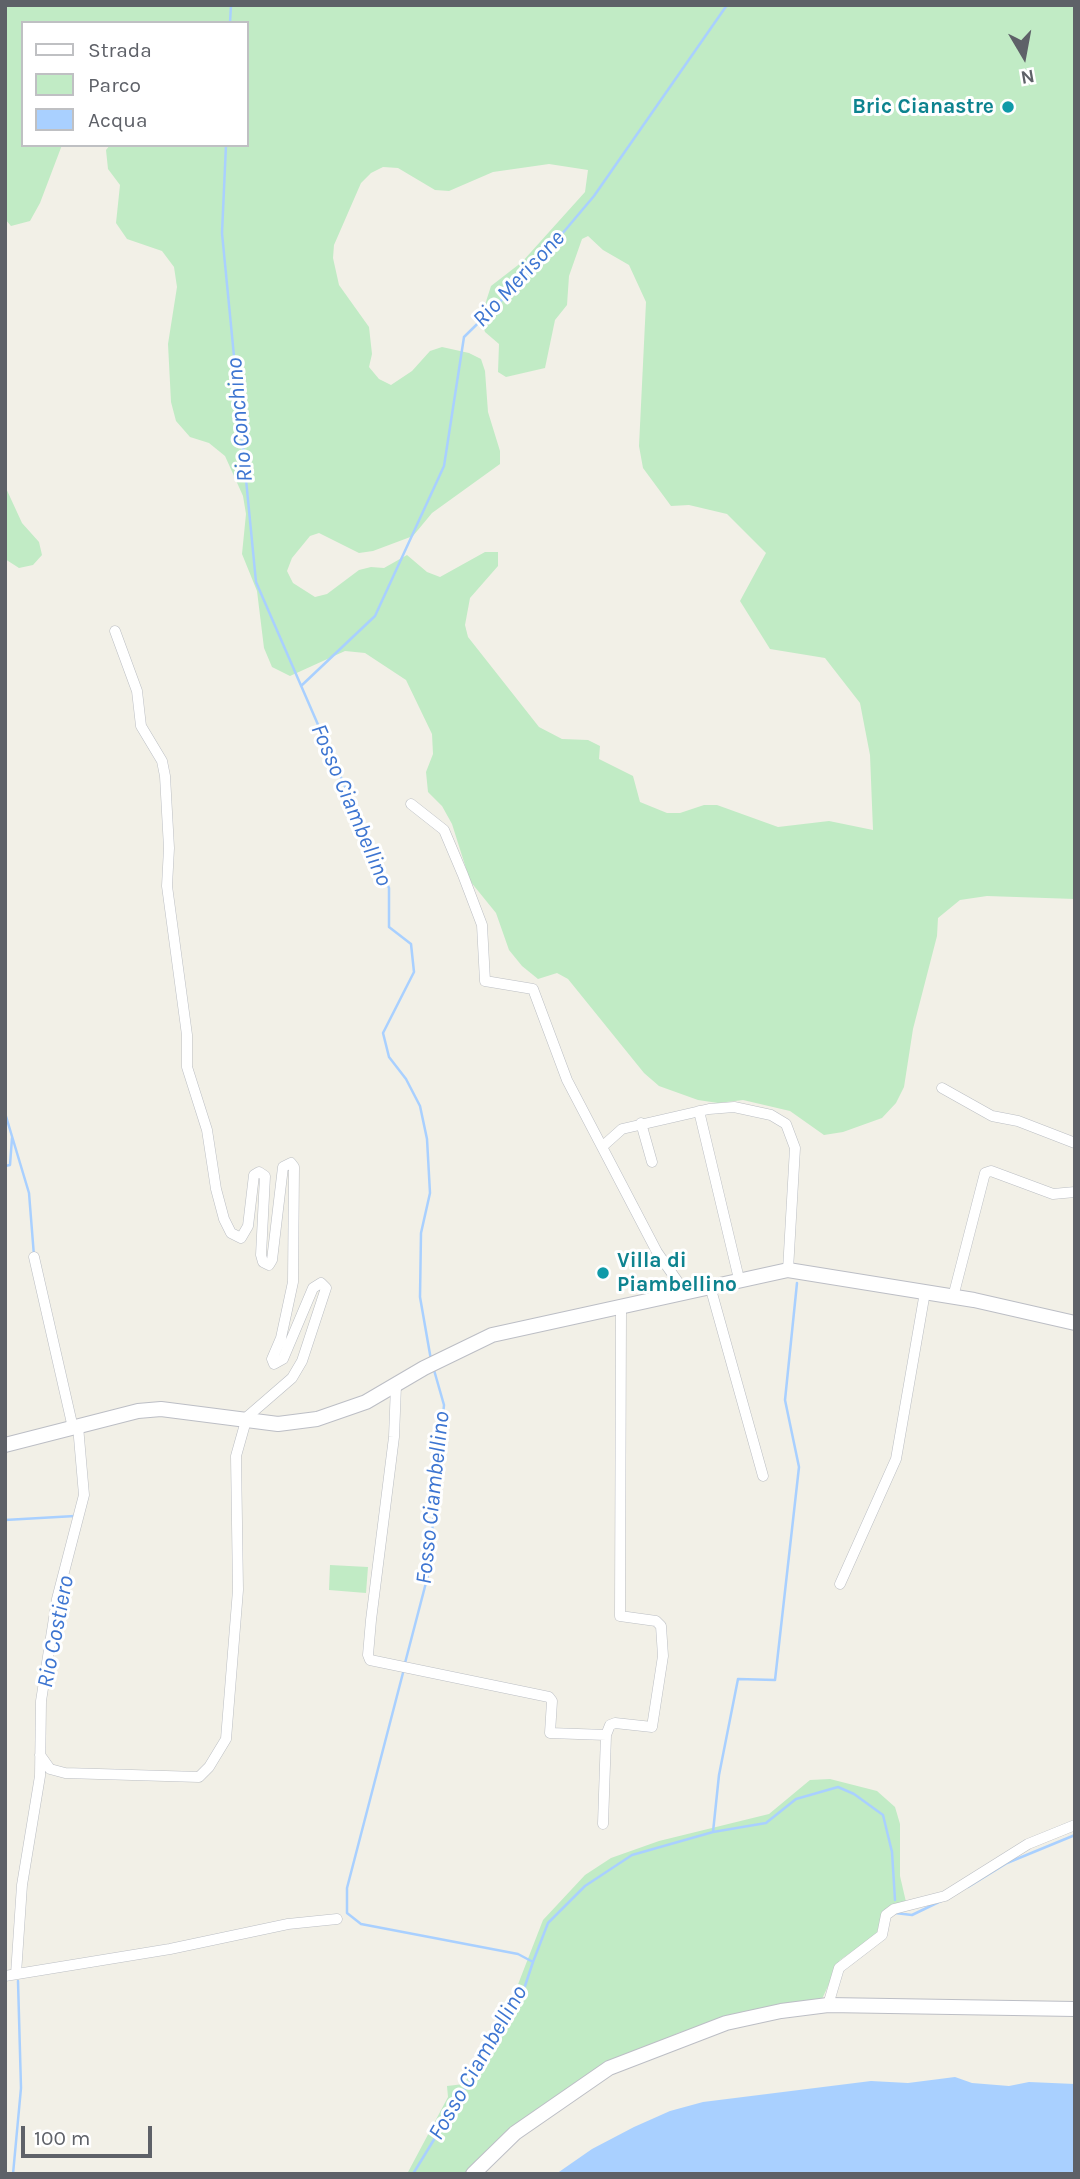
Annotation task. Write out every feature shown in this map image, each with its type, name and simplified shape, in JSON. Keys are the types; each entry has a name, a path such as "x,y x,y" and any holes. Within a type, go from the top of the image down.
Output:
{"main road":[{"path":"5,1446 138,1411 162,1409 278,1424 317,1419 366,1402 432,1364 492,1335 788,1270 953,1297 1075,1322"},
{"path":"473,2174 515,2133 609,2068 726,2023 781,2011 828,2005 1075,2009"}],"street":[{"path":"40,1755 50,1769 65,1773 173,1777 199,1777 215,1758 226,1739 238,1590 236,1456 244,1421 292,1378 302,1361 326,1288 321,1283 313,1288 283,1359 274,1364 272,1359 282,1338 293,1282 294,1167 291,1163 283,1167 272,1260 268,1265 263,1262 261,1255 265,1176 260,1172 254,1175 248,1226 241,1238 231,1233 224,1219 216,1189 207,1130 187,1067 187,1035 167,886 169,848 165,776 162,761 141,726 137,691 116,631"},
{"path":"411,804 444,830 482,925 482,972 485,981 533,989 567,1080 652,1242 685,1292"},
{"path":"942,1088 992,1116 1018,1121 1075,1143"},
{"path":"603,1146 622,1129 699,1111 734,1107 772,1115 786,1124 793,1140 795,1158 788,1270"},
{"path":"699,1111 739,1279"},
{"path":"641,1123 652,1162"},
{"path":"953,1297 985,1173 991,1171 1053,1194 1075,1192"},
{"path":"34,1257 75,1427 84,1495 53,1618 41,1701 40,1776 11,1975 170,1949 288,1924 337,1919"},
{"path":"710,1286 763,1476"},
{"path":"840,1584 896,1459 925,1292"},
{"path":"603,1824 606,1735 610,1725 615,1723 652,1727 663,1656 661,1626 656,1621 620,1616 621,1307"},
{"path":"396,1385 394,1437 368,1655 370,1660 549,1698 552,1701 550,1733 606,1735"},
{"path":"828,2005 839,1968 881,1936 886,1915 894,1909 945,1896 1028,1844 1075,1825"}],"green space":[{"path":"5,5 1075,5 1075,899 987,896 960,900 938,918 937,936 913,1029 904,1087 896,1103 882,1118 843,1132 824,1135 790,1111 743,1100 718,1103 698,1100 659,1086 644,1073 568,979 557,973 538,979 522,966 509,950 496,913 470,881 452,824 442,806 428,792 426,772 433,754 432,734 406,680 365,653 345,651 290,676 272,667 264,648 257,591 242,554 246,514 243,496 225,456 209,443 190,437 176,421 171,402 168,344 177,287 174,267 162,251 127,239 116,223 120,185 108,169 106,150 108,147 248,147 248,21 21,21 21,147 61,147 40,203 30,221 11,226 5,219","holes":["549,164 588,170 585,192 522,262 491,286 482,314 482,323 485,332 499,344 498,372 506,377 545,368 555,320 567,305 569,276 582,239 588,236 603,250 629,265 646,302 639,446 643,468 671,506 689,505 727,514 766,553 740,601 770,649 825,658 860,703 870,755 873,830 829,821 778,827 717,805 667,813 640,802 633,776 599,759 600,746 588,740 562,739 539,727 468,637 465,625 470,598 498,566 498,552 485,552 440,577 427,572 407,555 384,568 359,570 327,594 315,597 293,583 287,571 292,558 310,536 319,533 359,553 373,551 413,536 432,513 500,464 500,451 488,412 485,371 481,359 469,353 442,347 430,351 412,371 391,385 379,379 369,367 372,354 369,327 339,285 333,258 334,245 361,183 371,173 383,167 398,168 435,190 449,191 493,172"]},
{"path":"5,486 22,523 39,542 42,555 33,565 19,568 5,559"},
{"path":"330,1565 368,1567 366,1593 329,1590"},
{"path":"830,1779 877,1791 895,1807 900,1824 900,1876 906,1902 884,1911 876,1935 840,1960 822,1999 740,2015 678,2033 590,2075 500,2137 464,2174 407,2174 448,2097 447,2086 464,2084 510,2005 543,1920 585,1875 611,1858 659,1841 769,1814 810,1780"}],"water":[{"path":"955,2077 972,2083 1009,2086 1029,2082 1075,2084 1075,2174 556,2174 592,2149 634,2127 670,2111 703,2102 871,2081 908,2083"}],"waterway":[{"name":"Rio Conchino","path":"230,21 231,5"},
{"name":"Rio Merisone","path":"301,686 375,616 444,466 464,337 529,273 594,196 727,5"},
{"name":"Fosso Ciambellino","path":"226,147 222,233 256,582 389,888 389,927 411,944 414,972 383,1033 389,1057 406,1079 420,1106 427,1139 430,1193 421,1233 420,1297 431,1360"},
{"name":"Rio Costiero","path":"5,1113 29,1193 34,1256"},
{"path":"5,1166 10,1165 12,1138"},
{"path":"533,1962 548,1923 585,1886 632,1855 713,1832 719,1775 738,1679 775,1680 799,1467 785,1400 797,1283"},
{"name":"Fosso Ciambellino","path":"405,1663 428,1575 444,1405 434,1370"},
{"path":"5,1520 75,1516"},
{"name":"Fosso Ciambellino","path":"404,1669 347,1888 347,1913 361,1924 518,1954 533,1962 522,1995 413,2174"},
{"path":"713,1832 766,1823 796,1799 838,1787 854,1794 883,1815 892,1852 895,1900"},
{"path":"968,1887 1007,1863 1075,1835"},
{"path":"895,1913 912,1915 941,1901"},
{"path":"13,2174 21,2088 18,1981"}],"place":[{"name":"Bric Cianastre","path":"1008,107"},
{"name":"Villa di Piambellino","path":"603,1273"}]}
